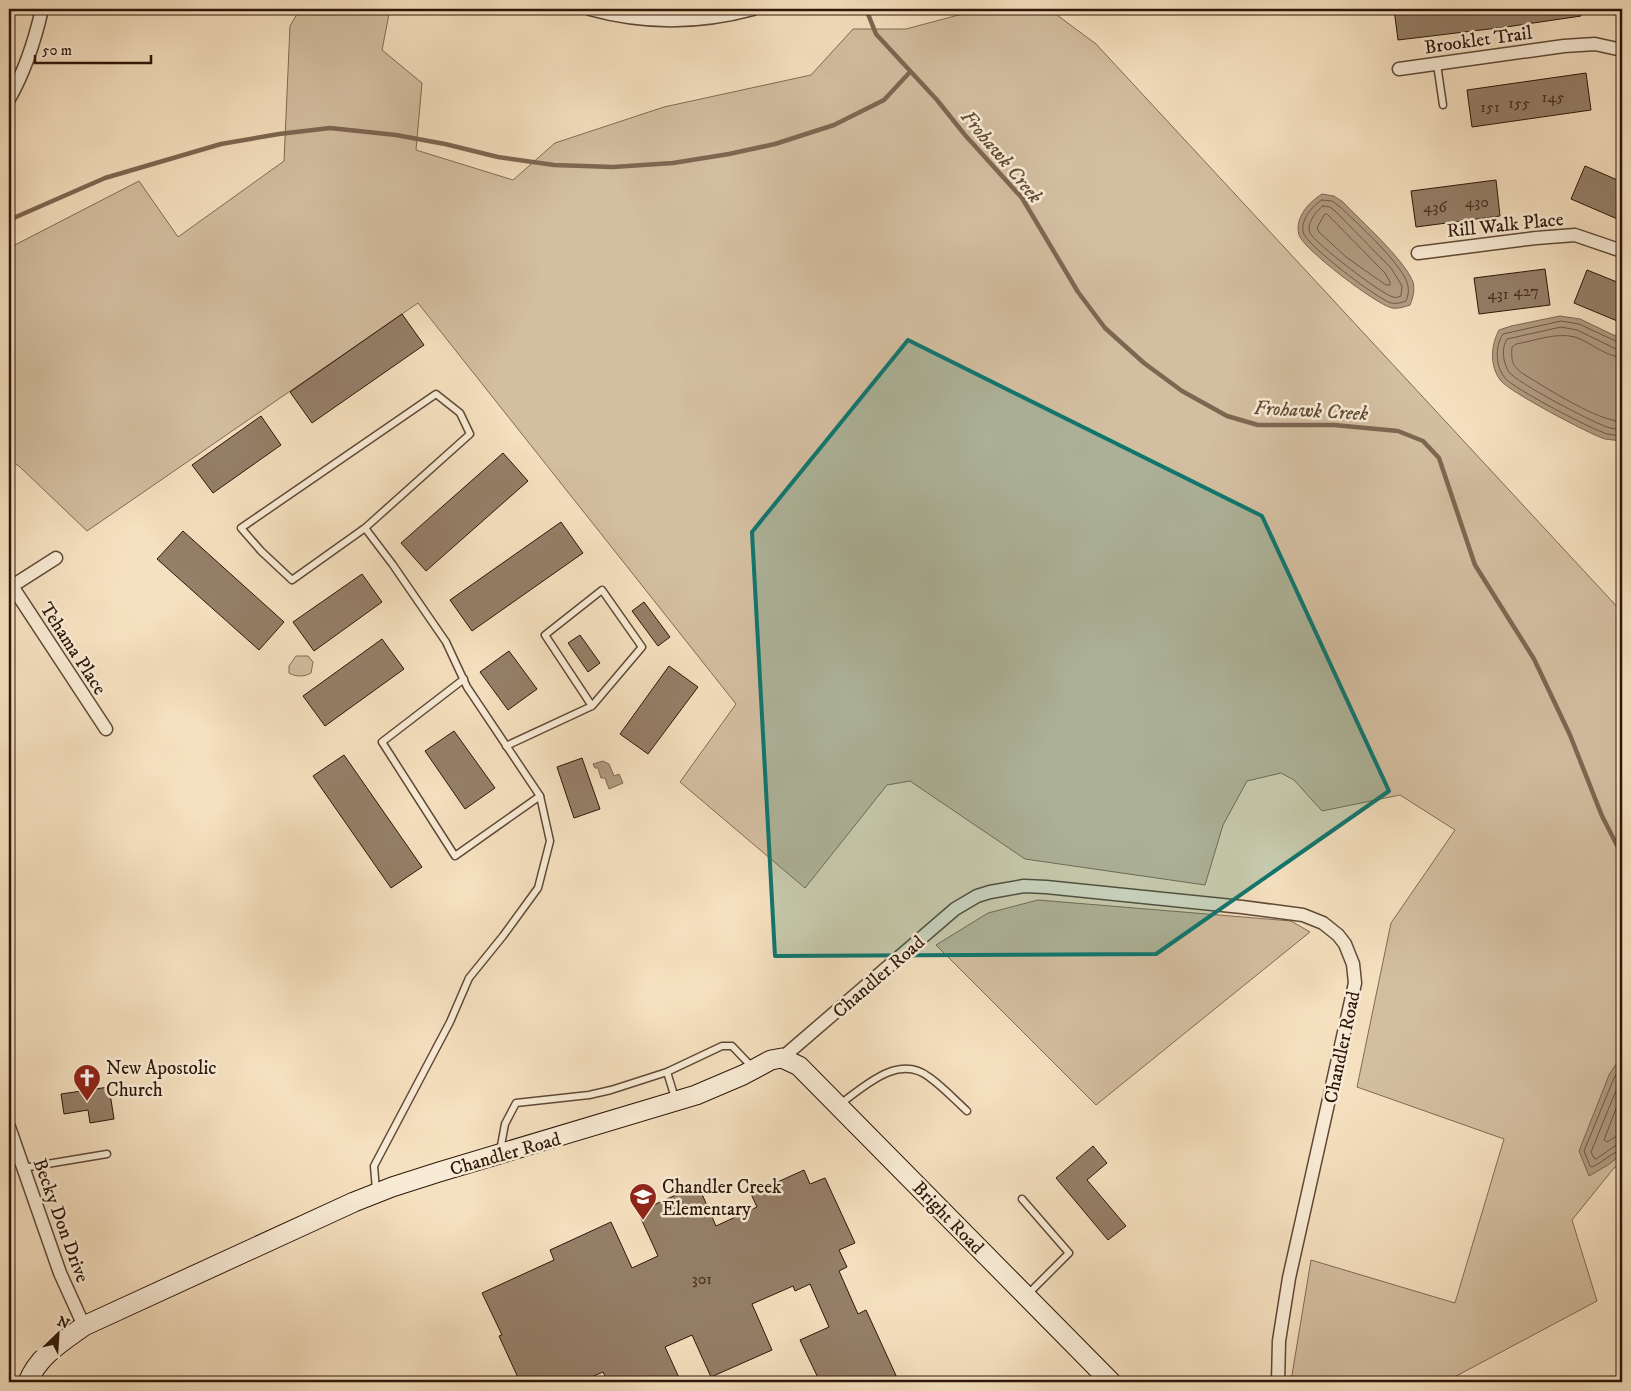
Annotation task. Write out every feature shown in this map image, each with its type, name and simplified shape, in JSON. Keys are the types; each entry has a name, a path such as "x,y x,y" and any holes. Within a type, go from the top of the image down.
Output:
{"street":[{"path":"9,99 24,68 42,9"},
{"path":"590,9 633,18 666,21 705,19 753,9"},
{"name":"Brooklet Trail","path":"1399,69 1564,46 1595,44 1622,50"},
{"name":"Rill Walk Place","path":"1418,253 1575,235 1622,251"},
{"path":"10,587 56,558"},
{"name":"Tehama Place","path":"10,587 106,729"},
{"name":"Chandler Road","path":"28,1382 37,1365 46,1355 84,1326 354,1202 439,1172 676,1102 721,1086 771,1060 782,1058 955,910 972,899 990,892 1012,887 1046,887 1304,915 1323,923 1338,935 1347,948 1353,964 1355,983 1289,1278 1279,1341 1278,1382"},
{"name":"Bright Road","path":"782,1058 799,1066 839,1105 1111,1382"},
{"name":"Becky Don Drive","path":"9,1127 60,1273 84,1326"}],"lane":[{"path":"1437,64 1443,105"},
{"path":"436,394 460,413 470,434 365,528 292,580 261,551 241,528 436,394"},
{"path":"365,528 446,642 467,688 540,796 550,841 538,888 469,978 450,1022 374,1166 376,1193"},
{"path":"506,746 592,706 642,647 602,590 545,635 592,706"},
{"path":"464,680 382,742 455,856 540,796"},
{"path":"500,1154 505,1124 516,1103 611,1090 667,1072 722,1046 732,1046 754,1069"},
{"path":"839,1105 883,1073 914,1070 928,1076 967,1111"},
{"path":"667,1072 676,1102"},
{"path":"23,1168 106,1154"},
{"path":"1022,1199 1069,1253 1026,1296"}],"highlighted area":[{"path":"908,340 1262,516 1389,791 1156,954 775,956 752,532"}],"shaded area":[{"path":"300,9 390,9 382,50 422,83 416,150 513,180 555,143 664,107 811,75 853,29 906,29 981,9 1049,9 1096,44 1622,612 1622,1162 1614,1168 1572,1220 1597,1301 1445,1382 1292,1382 1311,1260 1455,1303 1504,1139 1357,1087 1391,923 1455,830 1400,795 1322,811 1294,780 1281,773 1247,781 1223,825 1205,885 1025,859 910,781 887,785 805,888 680,782 736,704 418,303 87,531 19,466 12,462 9,464 9,248 139,181 178,237 284,161 290,26"},
{"path":"296,656 308,656 313,662 311,673 300,676 289,673 289,666"},
{"path":"1038,900 1291,921 1310,932 1096,1105 936,945 988,913"}],"water":[{"path":"1322,194 1334,196 1343,202 1401,262 1413,282 1414,288 1410,305 1392,308 1384,305 1341,276 1304,242 1299,235 1298,229 1301,217 1312,201"},
{"path":"1560,316 1580,319 1622,339 1621,441 1596,436 1534,403 1501,381 1494,369 1492,356 1494,342 1499,330"},
{"path":"603,761 609,764 614,776 619,774 623,783 609,789 605,778 601,778 598,768 595,768 593,764"},
{"path":"1622,1055 1622,1154 1589,1176 1579,1151 1609,1075"}],"building":[{"path":"1394,9 1580,9 1581,16 1398,40"},
{"path":"1586,73 1591,110 1472,127 1467,90"},
{"path":"1585,166 1622,182 1622,221 1571,199"},
{"path":"1496,180 1500,216 1416,227 1411,191"},
{"path":"1545,269 1550,305 1479,314 1474,278"},
{"path":"1587,270 1622,284 1622,323 1574,303"},
{"path":"402,314 424,345 312,423 290,392"},
{"path":"261,416 281,445 213,493 192,465"},
{"path":"503,453 528,481 426,571 401,543"},
{"path":"561,522 583,553 472,631 450,600"},
{"path":"183,531 284,622 259,650 157,559"},
{"path":"362,574 382,602 314,651 293,622"},
{"path":"644,602 670,637 658,646 632,611"},
{"path":"580,635 600,663 588,672 568,643"},
{"path":"382,639 404,669 325,726 303,696"},
{"path":"509,651 537,689 508,710 480,672"},
{"path":"669,666 698,687 648,754 620,734"},
{"path":"454,731 495,788 465,809 425,751"},
{"path":"344,755 422,867 391,888 313,776"},
{"path":"582,758 600,809 574,818 557,767"},
{"name":"New Apostolic Church","path":"109,1087 114,1119 90,1123 88,1110 64,1114 61,1094"},
{"path":"1093,1146 1107,1163 1087,1180 1126,1226 1108,1240 1056,1178"},
{"path":"804,1170 810,1184 825,1178 855,1243 839,1250 847,1267 839,1271 858,1314 866,1310 899,1382 820,1382 800,1340 829,1327 810,1284 795,1291 793,1286 752,1304 772,1350 711,1377 692,1335 665,1347 681,1382 608,1382 603,1372 580,1382 520,1382 499,1336 502,1335 482,1293 554,1260 550,1250 611,1222 632,1268 658,1256 638,1212 698,1185 716,1226 757,1207 751,1194"}],"waterway":[{"name":"Frohawk Creek","path":"866,9 876,34 937,100 965,135 1022,198 1078,292 1105,328 1144,363 1182,391 1227,416 1258,425 1334,425 1398,431 1423,441 1439,458 1475,565 1534,659 1570,735 1602,816 1622,855"},
{"path":"9,220 105,178 221,144 330,128 396,135 445,144 498,157 554,165 613,167 673,163 729,154 775,144 834,125 884,100 910,72"}],"place":[{"name":"New Apostolic Church","path":"87,1102"},
{"name":"Chandler Creek Elementary","path":"643,1221"}]}
